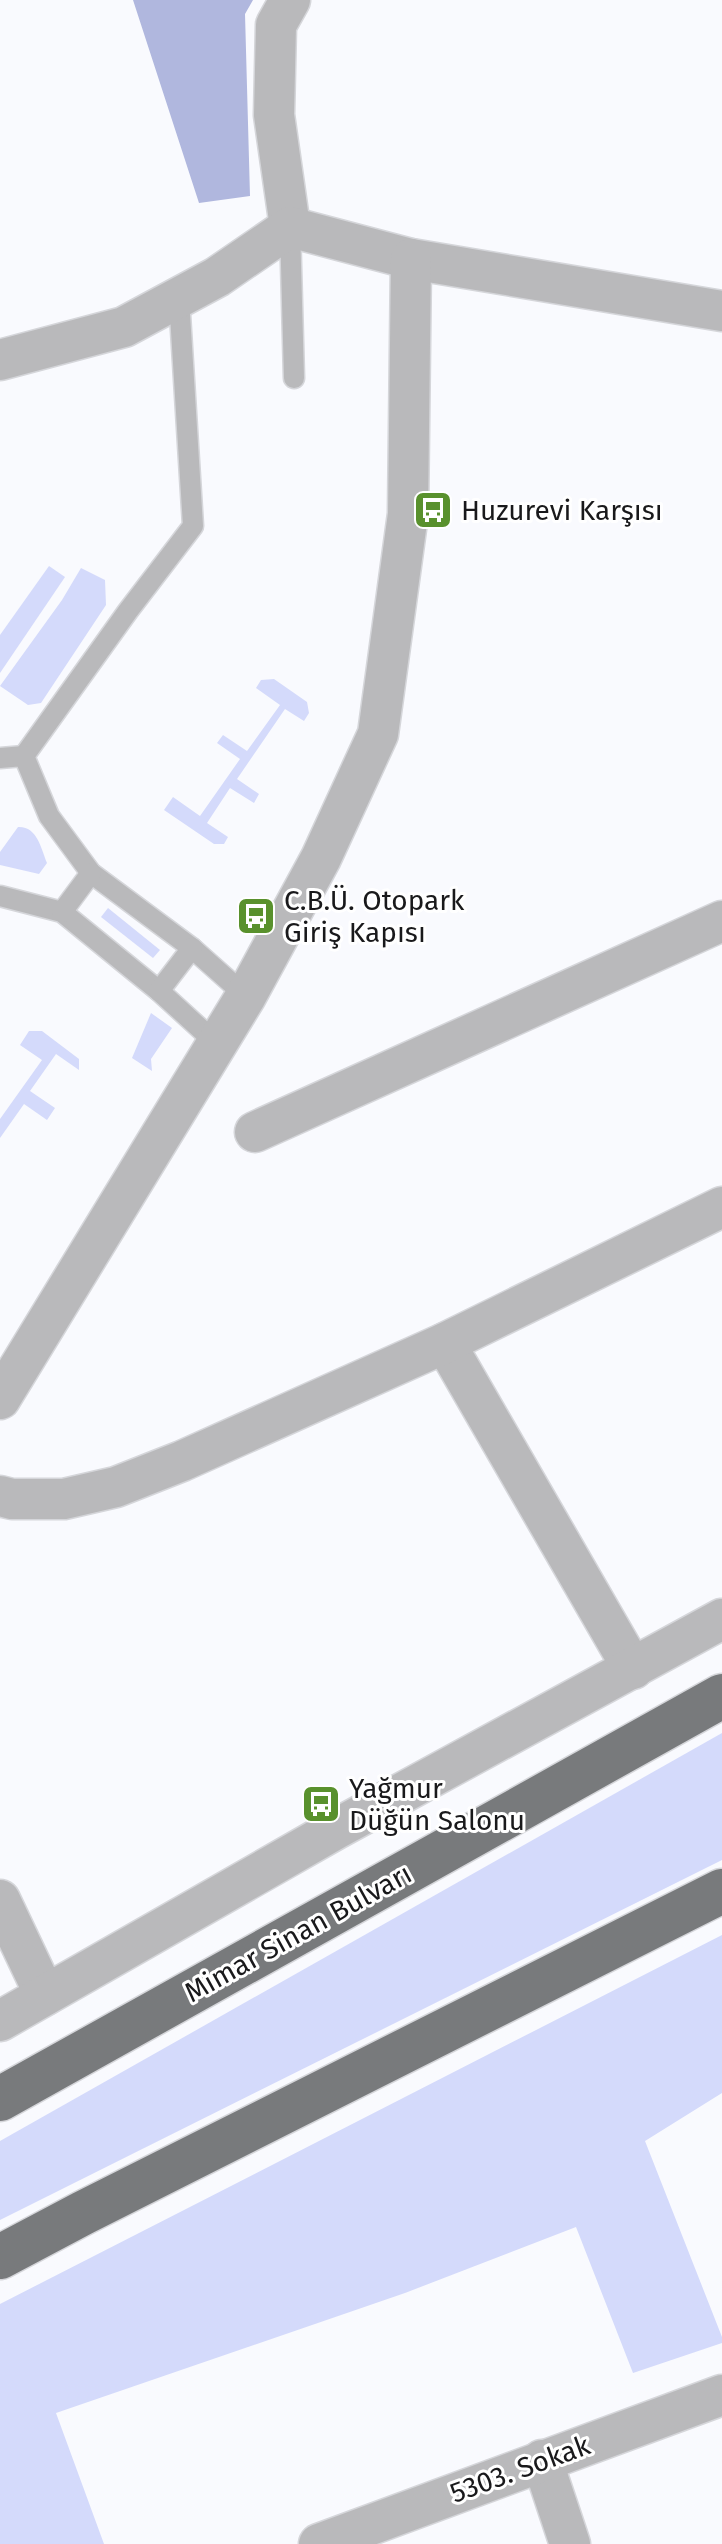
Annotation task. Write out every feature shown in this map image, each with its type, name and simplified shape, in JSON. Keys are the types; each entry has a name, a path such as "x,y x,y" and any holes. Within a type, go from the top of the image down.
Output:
{"highway":[{"name":"Mimar Sinan Bulvarı","path":"0,2099 722,1696"},
{"path":"0,2257 722,1891"}],"street":[{"path":"290,0 276,25 274,115 290,227"},
{"path":"0,360 124,327 217,277 290,227 411,259 722,311"},
{"path":"0,1399 246,996 321,858 378,734 408,514 411,259"},
{"path":"255,1132 722,921"},
{"path":"0,1496 12,1499 64,1499 116,1487 445,1343 722,1207"},
{"path":"445,1343 633,1669"},
{"path":"0,2021 336,1829 722,1619"},
{"path":"0,1900 45,1995"},
{"name":"5303. Sokak","path":"319,2544 722,2395"},
{"path":"542,2460 570,2544"}],"lane":[{"path":"290,227 294,378"},
{"path":"0,758 24,756 193,526 179,298"},
{"path":"24,756 49,816 91,873 192,948 246,996"},
{"path":"62,912 91,873"},
{"path":"0,896 62,912 159,991 216,1043"},
{"path":"159,991 192,948"}],"shaded area":[{"path":"133,0 253,0 245,14 250,196 199,203"},
{"path":"49,566 65,577 0,673 0,635"},
{"path":"81,568 105,580 106,605 41,703 28,705 0,686 62,600"},
{"path":"274,679 307,702 309,713 304,721 285,709 237,779 259,794 254,803 230,788 207,823 228,837 224,844 214,844 164,810 173,797 200,816 240,759 217,743 223,735 247,751 280,705 256,688 261,680"},
{"path":"18,827 30,830 40,845 47,863 39,874 0,865 0,852"},
{"path":"108,908 160,950 153,958 101,917"},
{"path":"151,1013 172,1028 151,1059 152,1071 132,1058"},
{"path":"29,1031 42,1031 79,1059 79,1070 56,1054 30,1091 55,1108 47,1120 24,1104 0,1138 0,1119 42,1060 20,1045"},
{"path":"722,1733 722,1860 0,2220 0,2141"},
{"path":"722,1935 722,2093 645,2141 722,2343 633,2373 576,2227 405,2293 56,2413 104,2544 0,2544 0,2304"}],"place":[{"name":"Huzurevi Karşısı","path":"433,510"},
{"name":"C.B.Ü. Otopark Giriş Kapısı","path":"256,916"},
{"name":"Yağmur Düğün Salonu","path":"321,1804"}]}
